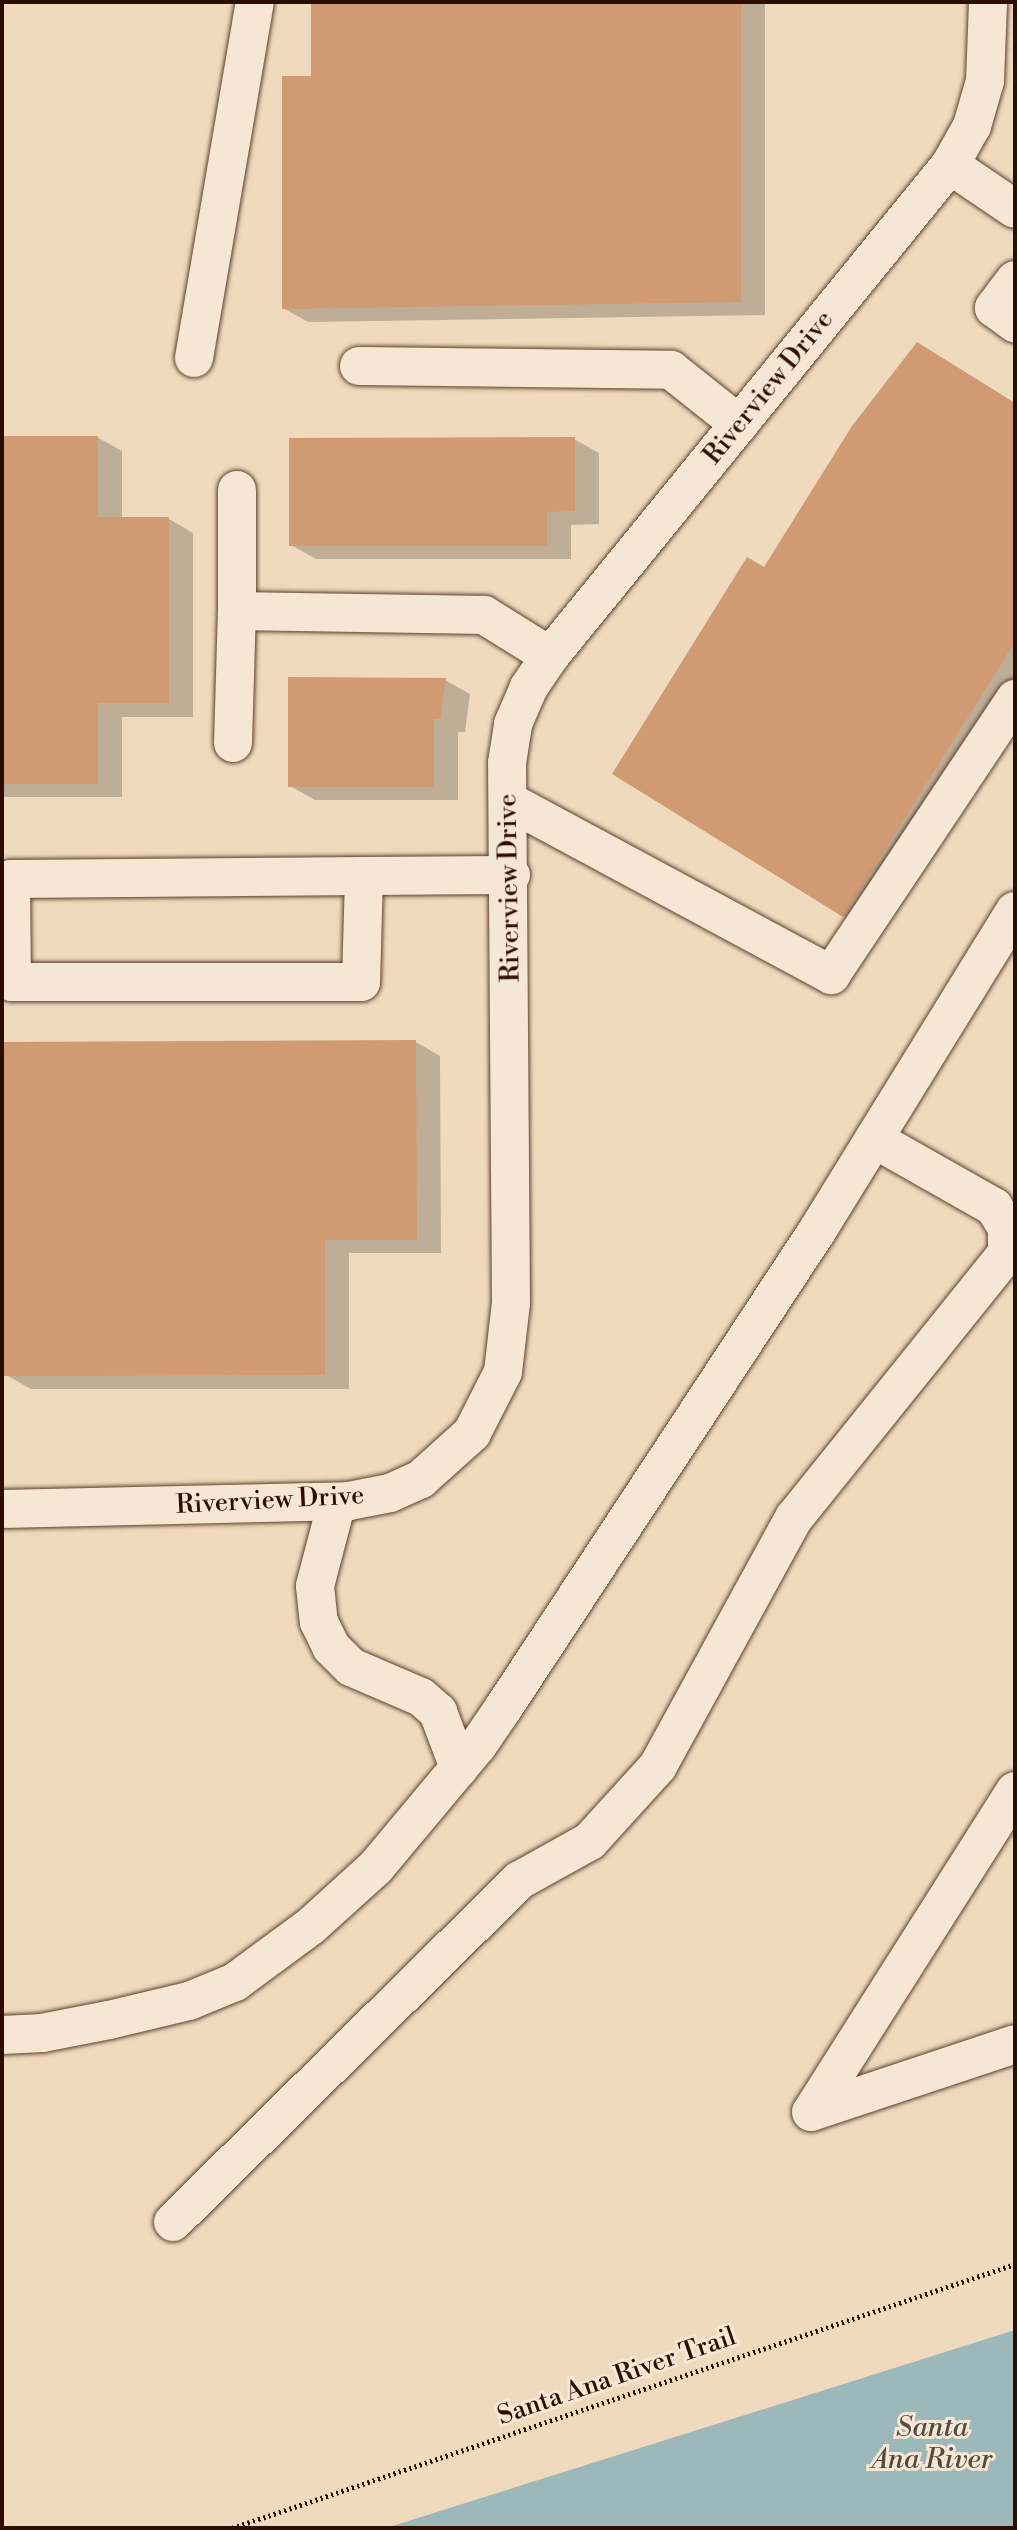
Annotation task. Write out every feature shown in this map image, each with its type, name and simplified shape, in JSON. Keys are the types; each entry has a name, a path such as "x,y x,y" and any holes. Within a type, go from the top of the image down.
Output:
{"street":[{"path":"194,358 255,2"},
{"name":"Riverview Drive","path":"2,1509 337,1502 390,1493 421,1479 472,1433 503,1372 511,1303 511,875 507,763 513,724 529,687 550,656 950,165 972,126 985,81 988,2"},
{"path":"950,165 1015,209"},
{"path":"1015,280 994,308 1015,323"},
{"path":"359,366 671,370 739,424"},
{"path":"233,743 237,489"},
{"path":"237,611 484,615 550,656"},
{"path":"510,802 831,975 1015,699"},
{"path":"365,876 361,982 12,982 11,879 365,876 511,875"},
{"path":"2,2035 42,2033 109,2020 189,2001 235,1982 311,1926 367,1876 459,1768 640,1502 874,1139 1015,911"},
{"path":"173,2222 520,1880 590,1841 658,1766 794,1518 1007,1253 1007,1228 994,1207 874,1139"},
{"path":"337,1502 315,1586 319,1622 331,1647 351,1667 421,1697 438,1713 459,1768"},
{"path":"1015,1791 811,2112 1015,2045"}],"path":[{"name":"Santa Ana River Trail","path":"232,2528 1015,2264"}],"water":[{"name":"Santa Ana River","path":"1015,2330 1015,2528 386,2528"}],"building":[{"path":"311,2 741,2 741,302 282,309 282,76 311,76"},
{"path":"917,342 1015,403 1015,642 843,917 612,774 747,557 764,567 852,426"},
{"path":"2,436 98,436 98,517 169,517 169,703 98,703 98,784 2,784"},
{"path":"575,437 575,511 547,512 547,546 289,546 289,438"},
{"path":"288,677 446,678 440,719 434,719 434,787 288,787"},
{"path":"416,1040 417,1240 325,1240 325,1375 4,1376 3,1042"}]}
